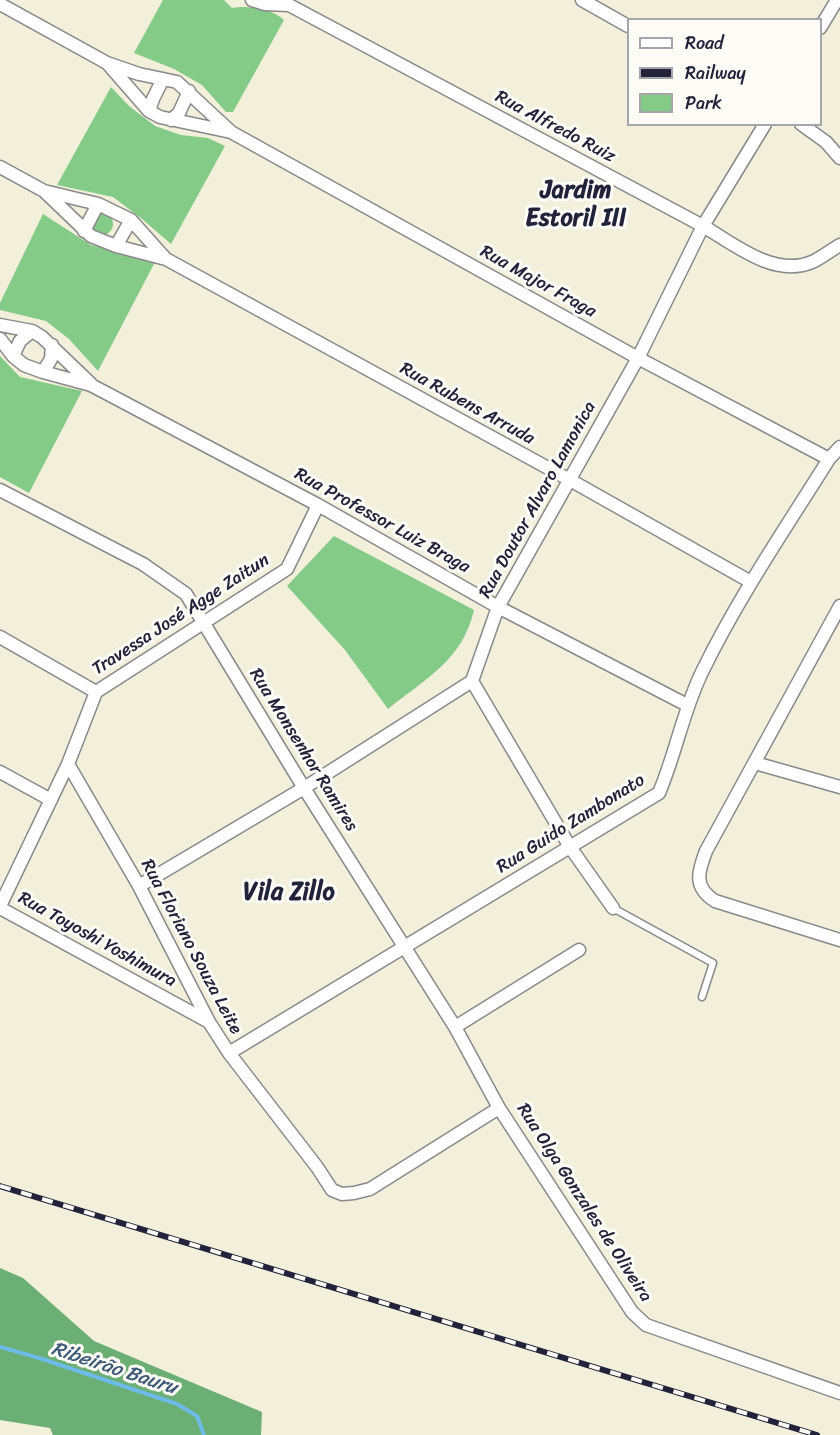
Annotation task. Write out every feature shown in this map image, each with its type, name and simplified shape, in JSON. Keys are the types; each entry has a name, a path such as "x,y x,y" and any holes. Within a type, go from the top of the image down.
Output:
{"street":[{"name":"Rua Alfredo Ruiz","path":"252,0 265,4 287,2 704,226 752,256 775,264 795,266 811,262 840,245"},
{"path":"582,0 627,25"},
{"path":"822,25 837,0"},
{"name":"Rua Major Fraga","path":"0,4 107,63 139,74 177,82 231,132 638,358 829,459"},
{"name":"Rua Major Fraga","path":"107,63 149,111 171,120 231,132"},
{"path":"149,111 163,79"},
{"path":"171,120 184,105 189,91"},
{"name":"Rua Doutor Alvaro Lamonica","path":"472,681 498,607 638,358 704,226 764,126"},
{"path":"804,126 826,142 840,158"},
{"name":"Rua Rubens Arruda","path":"0,167 44,191 98,204 130,220 166,259"},
{"name":"Rua Rubens Arruda","path":"44,191 84,231 98,240 166,259 570,480 751,582"},
{"path":"84,231 98,204"},
{"path":"116,246 130,220"},
{"name":"Rua Professor Luiz Braga","path":"0,326 32,332 52,345 92,385"},
{"path":"13,356 20,340 32,332"},
{"name":"Rua Professor Luiz Braga","path":"0,339 13,356 24,365 92,385 318,505 498,607 687,705"},
{"path":"43,372 51,359 52,345"},
{"name":"Rua Guido Zambonato","path":"229,1053 659,793 671,762 687,705 702,671 751,582 829,459 840,447"},
{"name":"Rua Monsenhor Ramires","path":"0,490 143,564 186,594 304,788 455,1028 499,1108"},
{"name":"Travessa José Agge Zaitun","path":"96,692 287,569 318,505"},
{"path":"840,606 834,632 755,763 706,851 700,867 699,880 704,894 715,901 840,940"},
{"path":"0,637 96,692 68,764 0,907"},
{"path":"139,886 304,788 472,681 570,847 613,908"},
{"path":"755,763 840,787"},
{"name":"Rua Floriano Souza Leite","path":"68,764 139,886 209,1022 229,1053 317,1167 332,1190 342,1194 370,1189 499,1108"},
{"path":"0,772 51,800"},
{"name":"Rua Toyoshi Yoshimura","path":"0,907 209,1022"},
{"path":"455,1028 579,950"},
{"name":"Rua Olga Gonzales de Oliveira","path":"499,1108 632,1312 646,1325 840,1394"}],"lane":[{"path":"613,908 713,963 702,998"}],"green space":[{"path":"163,0 224,0 232,8 259,8 284,20 233,112 226,112 202,85 174,69 134,53"},
{"path":"111,87 129,106 155,126 181,135 208,138 225,146 171,244 113,197 57,185"},
{"path":"102,213 110,216 113,224 110,232 102,235 94,232 91,224 94,216"},
{"path":"43,214 91,245 155,262 98,371 69,339 46,321 0,310 0,303"},
{"path":"0,356 20,377 82,391 29,493 0,477"},
{"path":"334,536 474,610 461,643 452,656 429,678 388,709 345,650 287,586"},
{"path":"0,1268 23,1278 94,1341 262,1412 261,1435 53,1435 50,1428 0,1420"}],"waterway":[{"name":"Ribeirão Bauru","path":"0,1347 177,1404 197,1416 204,1435"}],"railway":[{"path":"0,1186 817,1435"}],"district":[{"name":"Jardim Estoril III","path":"576,205"},
{"name":"Vila Zillo","path":"289,893"}]}
